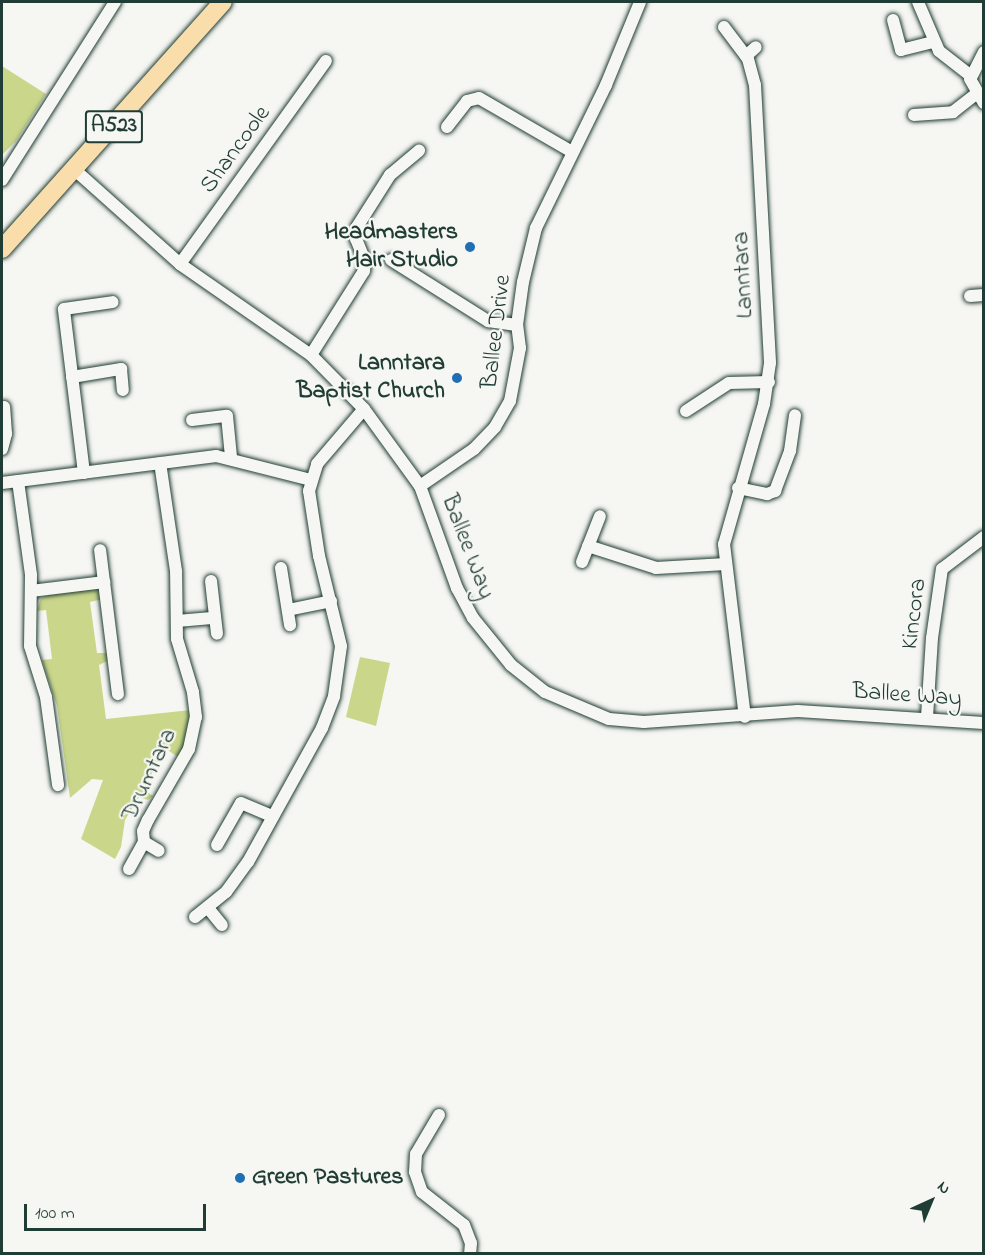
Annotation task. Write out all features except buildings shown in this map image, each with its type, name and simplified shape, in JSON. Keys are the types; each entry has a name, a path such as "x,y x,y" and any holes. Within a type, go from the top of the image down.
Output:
{"main road":[{"name":"A523","path":"2,249 223,2"}],"street":[{"path":"2,180 115,2"},
{"name":"Ballee Drive","path":"420,486 474,449 506,411 518,368 517,325 536,228 606,86 640,2"},
{"path":"914,116 953,112 980,99 970,75 948,61 933,42 918,2"},
{"path":"893,20 901,50 933,42"},
{"name":"Lanntara","path":"724,27 751,51 755,85 769,382 725,535 726,564 745,717"},
{"path":"970,75 984,52"},
{"name":"Shancoole","path":"180,264 326,61"},
{"path":"447,127 467,101 479,98 572,152"},
{"path":"311,355 364,271 365,261 356,239 357,227 390,175 419,151"},
{"name":"Ballee Way","path":"75,170 180,264 311,355 364,410 420,486 457,588 472,618 511,665 533,684 574,707 609,719 660,722 798,711 927,717 984,723"},
{"path":"391,260 488,321 517,325"},
{"path":"970,296 984,295"},
{"path":"84,473 64,309 113,302"},
{"path":"72,377 121,369 123,390"},
{"path":"686,411 729,383 769,382"},
{"path":"2,449 6,434 4,407"},
{"path":"195,917 208,908 238,876 322,728 337,686 341,646 310,506 311,480 324,455 364,410"},
{"path":"738,488 766,494 776,491 790,451 795,415"},
{"path":"192,420 227,416 231,457"},
{"path":"2,483 160,463 231,457 311,480"},
{"name":"Drumtara","path":"129,869 144,842 143,831 195,734 197,708 179,649 176,571 160,463"},
{"path":"18,481 31,591 30,646 46,697 58,785"},
{"path":"582,562 600,516"},
{"name":"Kincora","path":"927,717 932,638 942,569 947,561 984,537"},
{"path":"588,546 656,568 726,564"},
{"path":"100,550 118,694"},
{"path":"281,568 290,625"},
{"path":"211,581 217,634"},
{"path":"31,591 104,582"},
{"path":"288,610 331,601"},
{"path":"177,621 215,618"},
{"path":"217,845 241,803 271,816"},
{"name":"Drumtara","path":"144,842 159,850"},
{"path":"208,908 222,925"},
{"path":"439,1115 416,1154 415,1172 422,1192 464,1225 471,1243 470,1254"}],"green space":[{"path":"2,66 46,94 16,141 2,155"},
{"path":"95,589 103,599 90,602 97,653 110,653 109,660 99,665 106,719 191,710 190,735 178,757 166,749 143,789 153,796 148,800 139,797 125,820 121,847 115,859 81,839 103,780 92,779 70,798 57,706 42,660 52,659 46,610 37,611 41,598 48,595"},
{"path":"360,657 390,663 376,726 346,717"}],"place":[{"name":"Headmasters Hair Studio","path":"470,247"},
{"name":"Lanntara Baptist Church","path":"457,378"},
{"name":"Green Pastures","path":"240,1178"}]}
